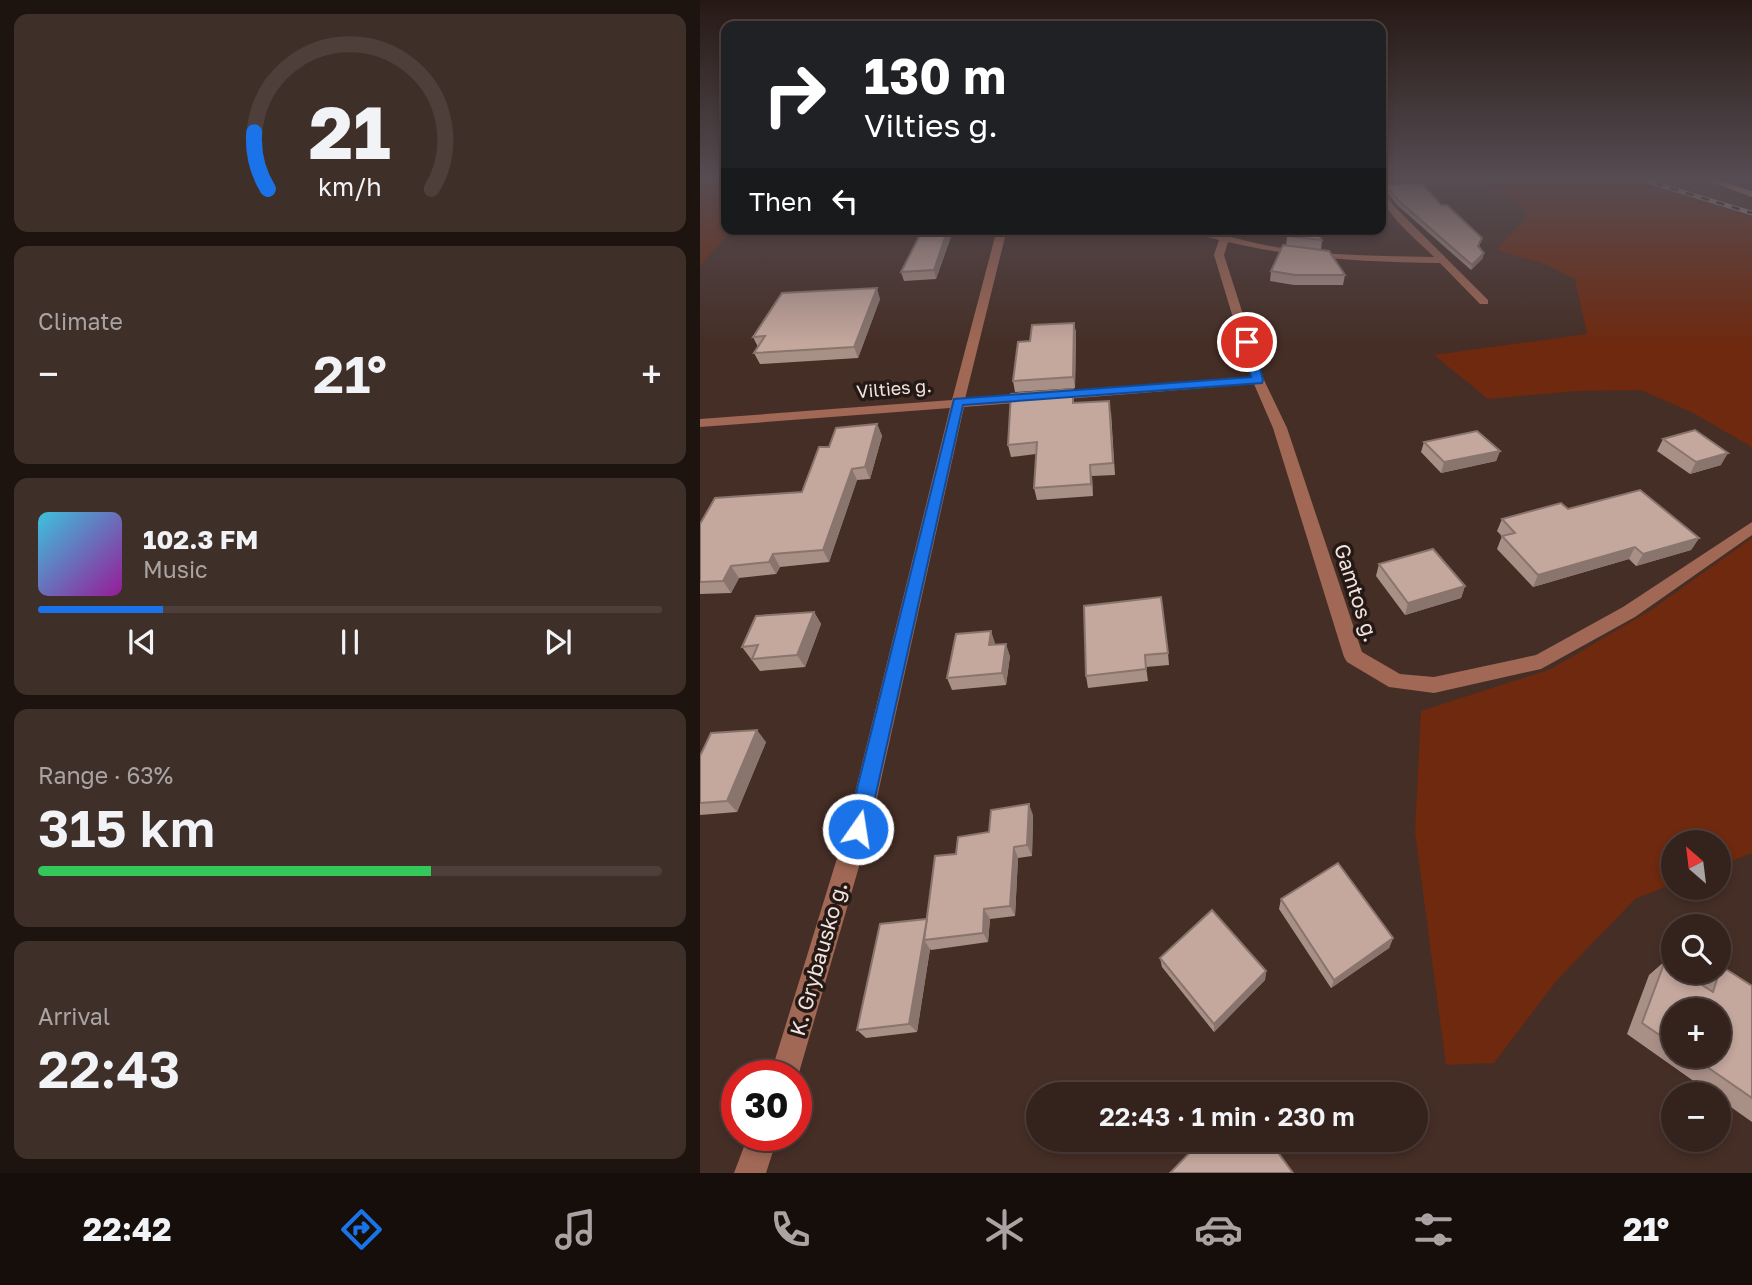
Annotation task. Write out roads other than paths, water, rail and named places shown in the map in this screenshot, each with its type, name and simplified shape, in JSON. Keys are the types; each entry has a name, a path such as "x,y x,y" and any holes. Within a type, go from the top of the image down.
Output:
{"street":[{"path":"1416,234 1485,302"},
{"name":"K. Grybausko g.","path":"789,1060 858,829 958,402 1000,235"},
{"path":"1204,235 1280,251 1352,259 1442,260"},
{"name":"Gamtos g.","path":"1224,240 1219,255 1258,380 1280,428 1354,657 1396,681 1434,685 1541,662 1629,611 1752,527"},
{"name":"Vilties g.","path":"700,423 1258,380"},
{"path":"750,1173 758,1151"}]}
